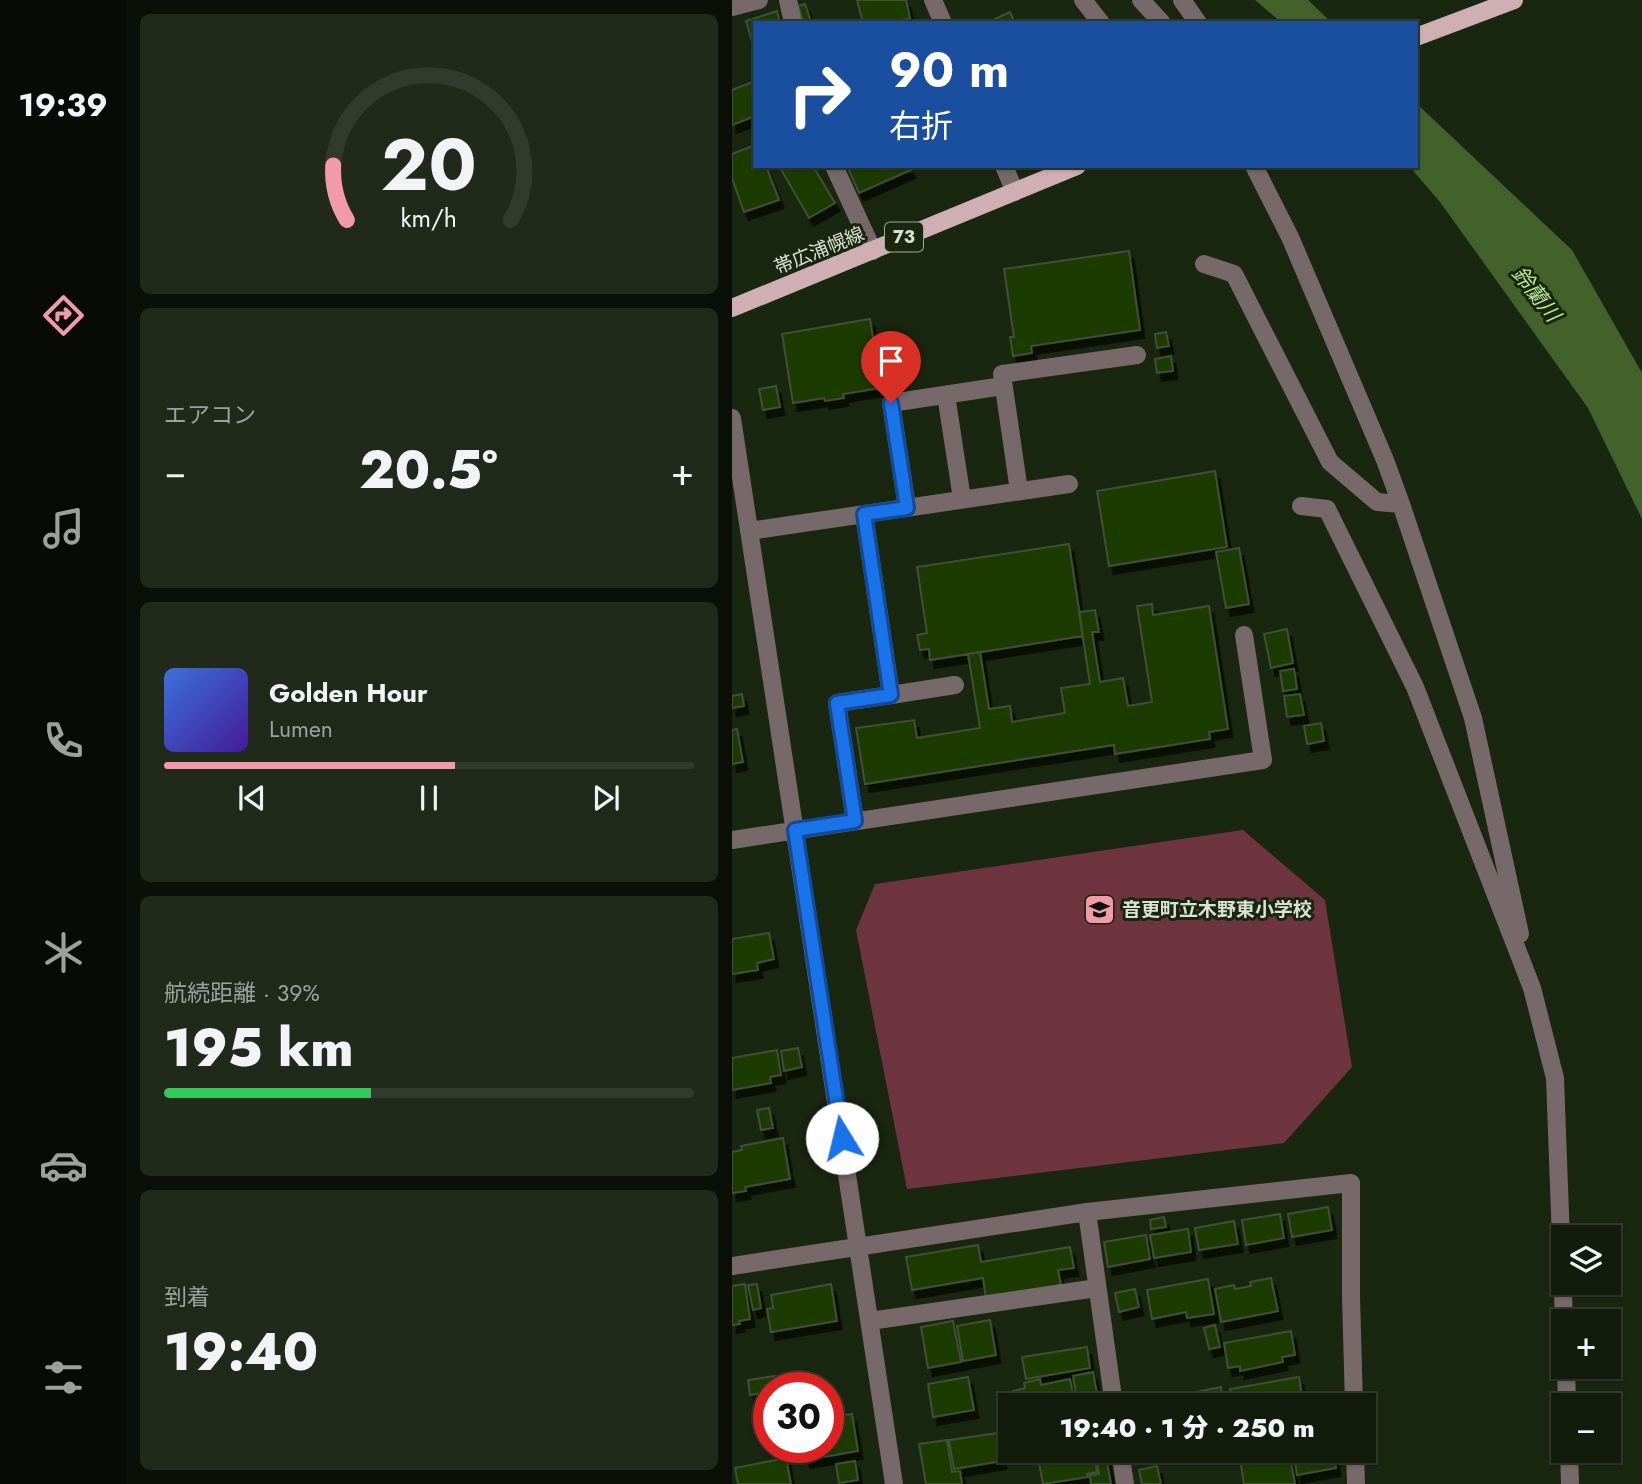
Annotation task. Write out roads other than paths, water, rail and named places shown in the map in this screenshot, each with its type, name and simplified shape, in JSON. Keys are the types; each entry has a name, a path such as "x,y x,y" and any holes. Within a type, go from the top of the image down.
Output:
{"main road":[{"path":"1418,36 1514,0"},
{"name":"帯広浦幌線","path":"732,309 1072,168"}],"street":[{"path":"732,7 759,0"},
{"path":"788,0 793,21"},
{"path":"933,0 942,21"},
{"path":"1083,0 1099,21"},
{"path":"1141,0 1160,21"},
{"path":"1182,0 1197,21"},
{"path":"836,168 873,251"},
{"path":"1005,168 1015,192"},
{"path":"1255,168 1290,237 1385,460 1473,718 1532,989 1555,1078 1564,1309"},
{"path":"1204,264 1234,274 1330,462 1377,502 1401,503"},
{"path":"1019,491 1002,374 1137,355"},
{"path":"907,508 891,403 1003,386"},
{"path":"946,395 962,499"},
{"path":"732,418 894,1484"},
{"path":"749,531 1069,484"},
{"path":"1301,506 1327,509 1414,687 1532,989"},
{"path":"864,514 891,695"},
{"path":"732,840 1263,760 1244,635"},
{"path":"855,821 837,703 955,685"},
{"path":"732,1266 1087,1212 1351,1183 1354,1393"},
{"path":"1087,1212 1112,1393"},
{"path":"870,1321 1097,1288"},
{"path":"1122,1463 1125,1484"},
{"path":"1355,1463 1356,1484"},
{"path":"1569,1463 1570,1484"}],"water":[{"path":"1255,0 1308,0 1330,21 1280,21"},
{"name":"鈴蘭川","path":"1418,105 1572,250 1642,373 1642,519 1588,408 1440,202 1411,168 1418,168"}],"place":[{"name":"音更町立木野東小学校","path":"1099,909"}]}
